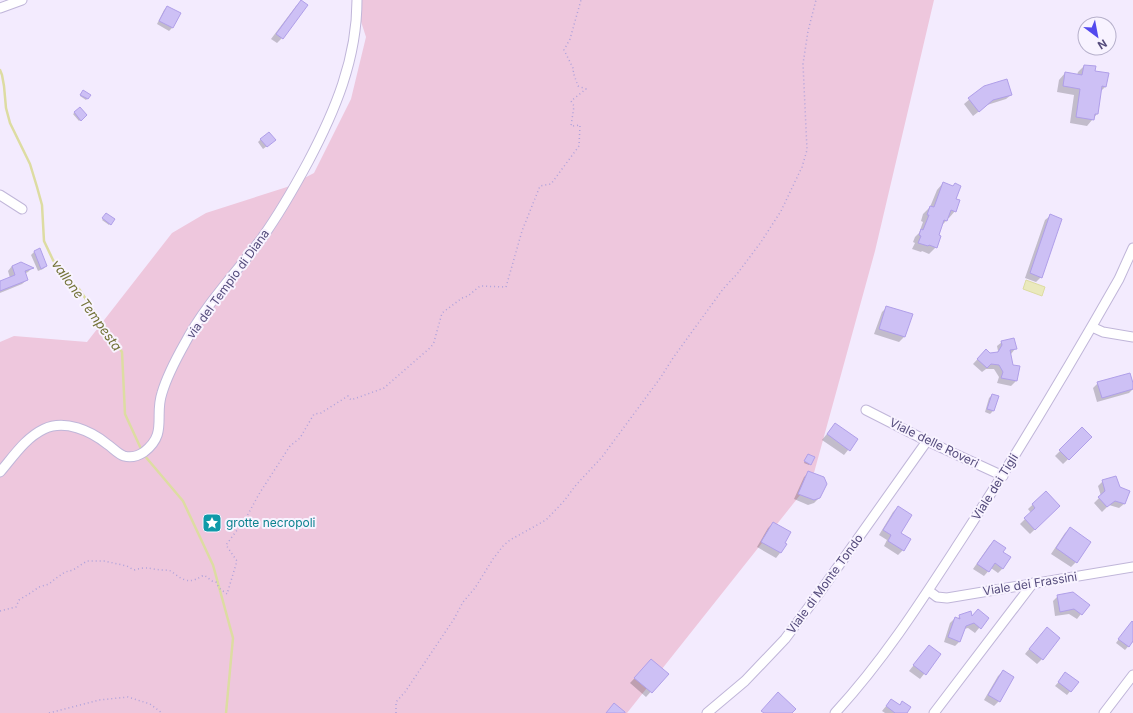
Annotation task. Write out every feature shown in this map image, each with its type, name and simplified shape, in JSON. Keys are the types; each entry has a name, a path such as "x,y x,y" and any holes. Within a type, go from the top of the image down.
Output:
{"street":[{"path":"0,8 22,0"},
{"name":"via del Tempio di Diana","path":"0,472 26,442 39,432 51,426 67,426 88,432 125,456 140,455 155,440 159,428 161,393 185,343 202,316 272,224 294,189 327,125 339,96 352,52 358,0"},
{"path":"0,195 22,209"},
{"name":"Viale dei Tigli","path":"836,713 886,652 929,591 1002,476 1092,327 1119,279 1133,248"},
{"path":"1092,327 1103,332 1133,337"},
{"name":"Viale delle Roveri","path":"866,410 927,441 1002,476"},
{"name":"Viale di Monte Tondo","path":"707,713 744,681 785,639 927,441"},
{"name":"Viale dei Frassini","path":"929,591 937,597 947,598 1133,567"},
{"path":"934,713 1032,584"},
{"path":"1104,713 1133,675"}],"path":[{"path":"0,611 16,607 19,600 39,587 49,584 65,572 73,570 87,561 104,561 127,566 134,570 150,567 170,571 177,576 195,581 204,575 216,582 219,588 227,594 237,561 226,545 246,518 290,446 300,438 314,414 321,413 348,396 352,400 384,388 431,347 434,342 442,313 462,298 468,296 480,286 506,287 522,231 540,186 551,184 579,146 580,125 571,126 574,106 571,101 586,89 578,86 573,72 574,70 564,50 570,39 581,0"},
{"path":"396,713 396,702 405,692 493,559 503,546 510,540 546,520 564,502 576,485 602,457 723,289 737,274 761,242 781,211 802,166 807,150 803,64 808,31 816,0"},
{"path":"49,713 99,700 128,697 150,704 162,713"}],"shaded area":[{"path":"354,0 934,0 875,251 812,480 627,713 0,713 0,342 14,336 87,342 172,233 206,213 287,187 314,173 351,99 366,37"},
{"path":"1026,280 1045,287 1042,296 1023,289"}],"building":[{"path":"301,0 308,5 283,39 276,34"},
{"path":"167,6 181,13 173,28 159,21"},
{"path":"1084,65 1096,66 1095,71 1109,73 1106,87 1102,86 1098,114 1095,114 1094,120 1076,117 1080,89 1063,86 1065,72 1082,75"},
{"path":"1007,79 1012,95 993,100 979,112 968,98 984,86"},
{"path":"83,90 91,95 88,99 80,95"},
{"path":"80,107 87,115 81,121 74,112"},
{"path":"269,132 276,140 267,147 260,139"},
{"path":"943,182 953,186 955,183 961,186 956,199 960,200 956,212 951,210 947,221 944,220 939,235 941,236 937,248 918,243 921,236 919,235 921,229 923,230 929,215 927,215 930,206 934,207"},
{"path":"106,213 115,219 111,225 102,218"},
{"path":"1050,214 1062,219 1042,278 1030,273"},
{"path":"40,248 47,266 41,269 34,251"},
{"path":"21,262 34,268 25,271 28,280 0,291 0,281 15,275 12,266"},
{"path":"886,306 913,314 905,337 879,329"},
{"path":"1014,338 1017,349 1010,350 1013,365 1020,366 1017,381 1001,378 1003,372 999,365 991,364 987,368 977,359 986,349 990,353 998,352 1002,345 1001,341"},
{"path":"1130,373 1133,389 1102,398 1097,382"},
{"path":"992,394 999,396 994,411 987,409"},
{"path":"835,423 858,439 850,451 827,434"},
{"path":"1082,427 1092,437 1069,460 1059,450"},
{"path":"808,454 815,457 811,465 804,461"},
{"path":"808,471 824,477 827,484 820,498 814,500 798,494"},
{"path":"1116,476 1120,487 1130,491 1125,504 1115,501 1107,507 1098,497 1105,491 1102,480"},
{"path":"1046,491 1060,506 1035,530 1024,518 1035,508 1032,504"},
{"path":"898,506 912,515 901,533 911,539 904,551 888,541 891,535 883,530"},
{"path":"773,522 791,532 785,543 787,544 781,553 761,542"},
{"path":"1070,527 1091,542 1077,563 1056,548"},
{"path":"994,540 1006,548 1003,552 1011,557 1003,569 995,563 989,572 977,564"},
{"path":"1073,592 1090,605 1082,615 1074,609 1060,612 1057,595"},
{"path":"978,609 989,618 981,629 974,623 966,626 960,642 948,637 955,617 960,619 959,615 971,611 972,616"},
{"path":"1132,621 1133,641 1129,647 1118,639"},
{"path":"1047,627 1060,638 1043,660 1029,649"},
{"path":"929,645 941,654 926,675 913,665"},
{"path":"651,659 669,674 652,693 634,678"},
{"path":"1003,670 1014,677 1000,702 988,695"},
{"path":"1065,672 1079,682 1071,692 1058,682"},
{"path":"778,692 796,709 792,713 764,713 761,711"},
{"path":"891,699 900,705 902,701 911,707 907,713 895,713 886,706"},
{"path":"614,703 625,712 625,713 606,713"}],"waterway":[{"name":"vallone Tempesta","path":"0,70 10,123 30,164 42,205 44,241 60,271 79,289 122,352 125,414 142,451"},
{"name":"vallone Tempesta","path":"144,455 183,501 213,565 233,638 226,713"}],"place":[{"name":"grotte necropoli","path":"212,523"}]}
